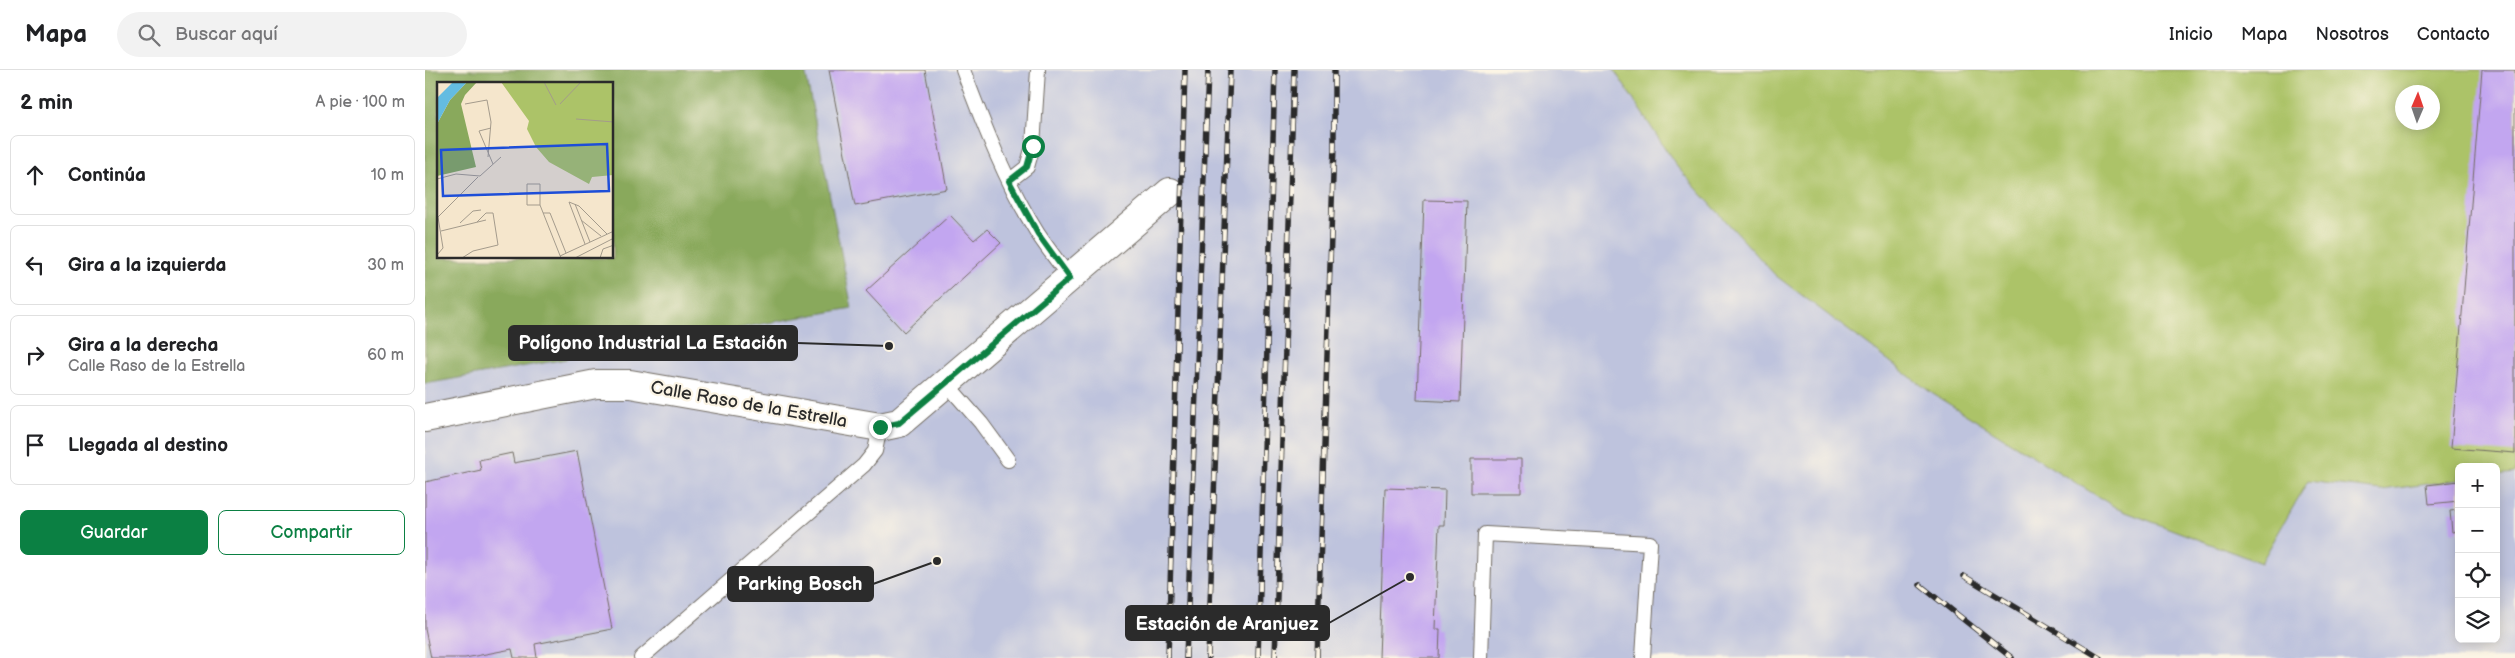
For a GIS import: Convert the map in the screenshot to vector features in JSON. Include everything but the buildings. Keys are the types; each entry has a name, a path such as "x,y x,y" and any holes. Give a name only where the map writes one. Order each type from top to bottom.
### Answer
{"street":[{"name":"Calle Raso de la Estrella","path":"425,418 596,384 630,384 880,427 899,423 1170,192"}],"lane":[{"path":"963,70 980,117 1009,181 1038,234 1070,278"},
{"path":"1009,181 1027,167 1033,146 1038,70"},
{"path":"946,383 1008,460"},
{"path":"641,658 864,465 875,451 880,427"},
{"path":"1481,658 1485,534 1649,543 1643,658"}],"shaded area":[{"path":"805,70 1614,70 1678,168 1775,275 1933,394 2118,509 2307,481 2381,490 2455,481 2455,643 2500,643 2500,475 2515,473 2515,658 425,658 425,384 852,308"}],"green space":[{"path":"425,70 805,70 852,308 425,384"},
{"path":"1614,70 2515,70 2515,473 2500,475 2500,463 2455,463 2455,481 2381,490 2308,481 2261,563 2118,509 1933,394 1775,275 1678,168"}],"railway":[{"path":"1168,658 1185,70"},
{"path":"1186,658 1208,70"},
{"path":"1208,658 1230,70"},
{"path":"1258,658 1275,70"},
{"path":"1275,658 1294,70"},
{"path":"1317,658 1334,145 1334,70"},
{"path":"1964,576 2100,658"},
{"path":"1920,585 2012,658"}],"place":[{"name":"Polígono Industrial La Estación","path":"889,346"},
{"name":"Parking Bosch","path":"937,561"},
{"name":"Estación de Aranjuez","path":"1410,577"}],"route":[{"path":"880,427 899,423 1070,278 1038,234 1009,181 1027,167 1033,146"}]}
